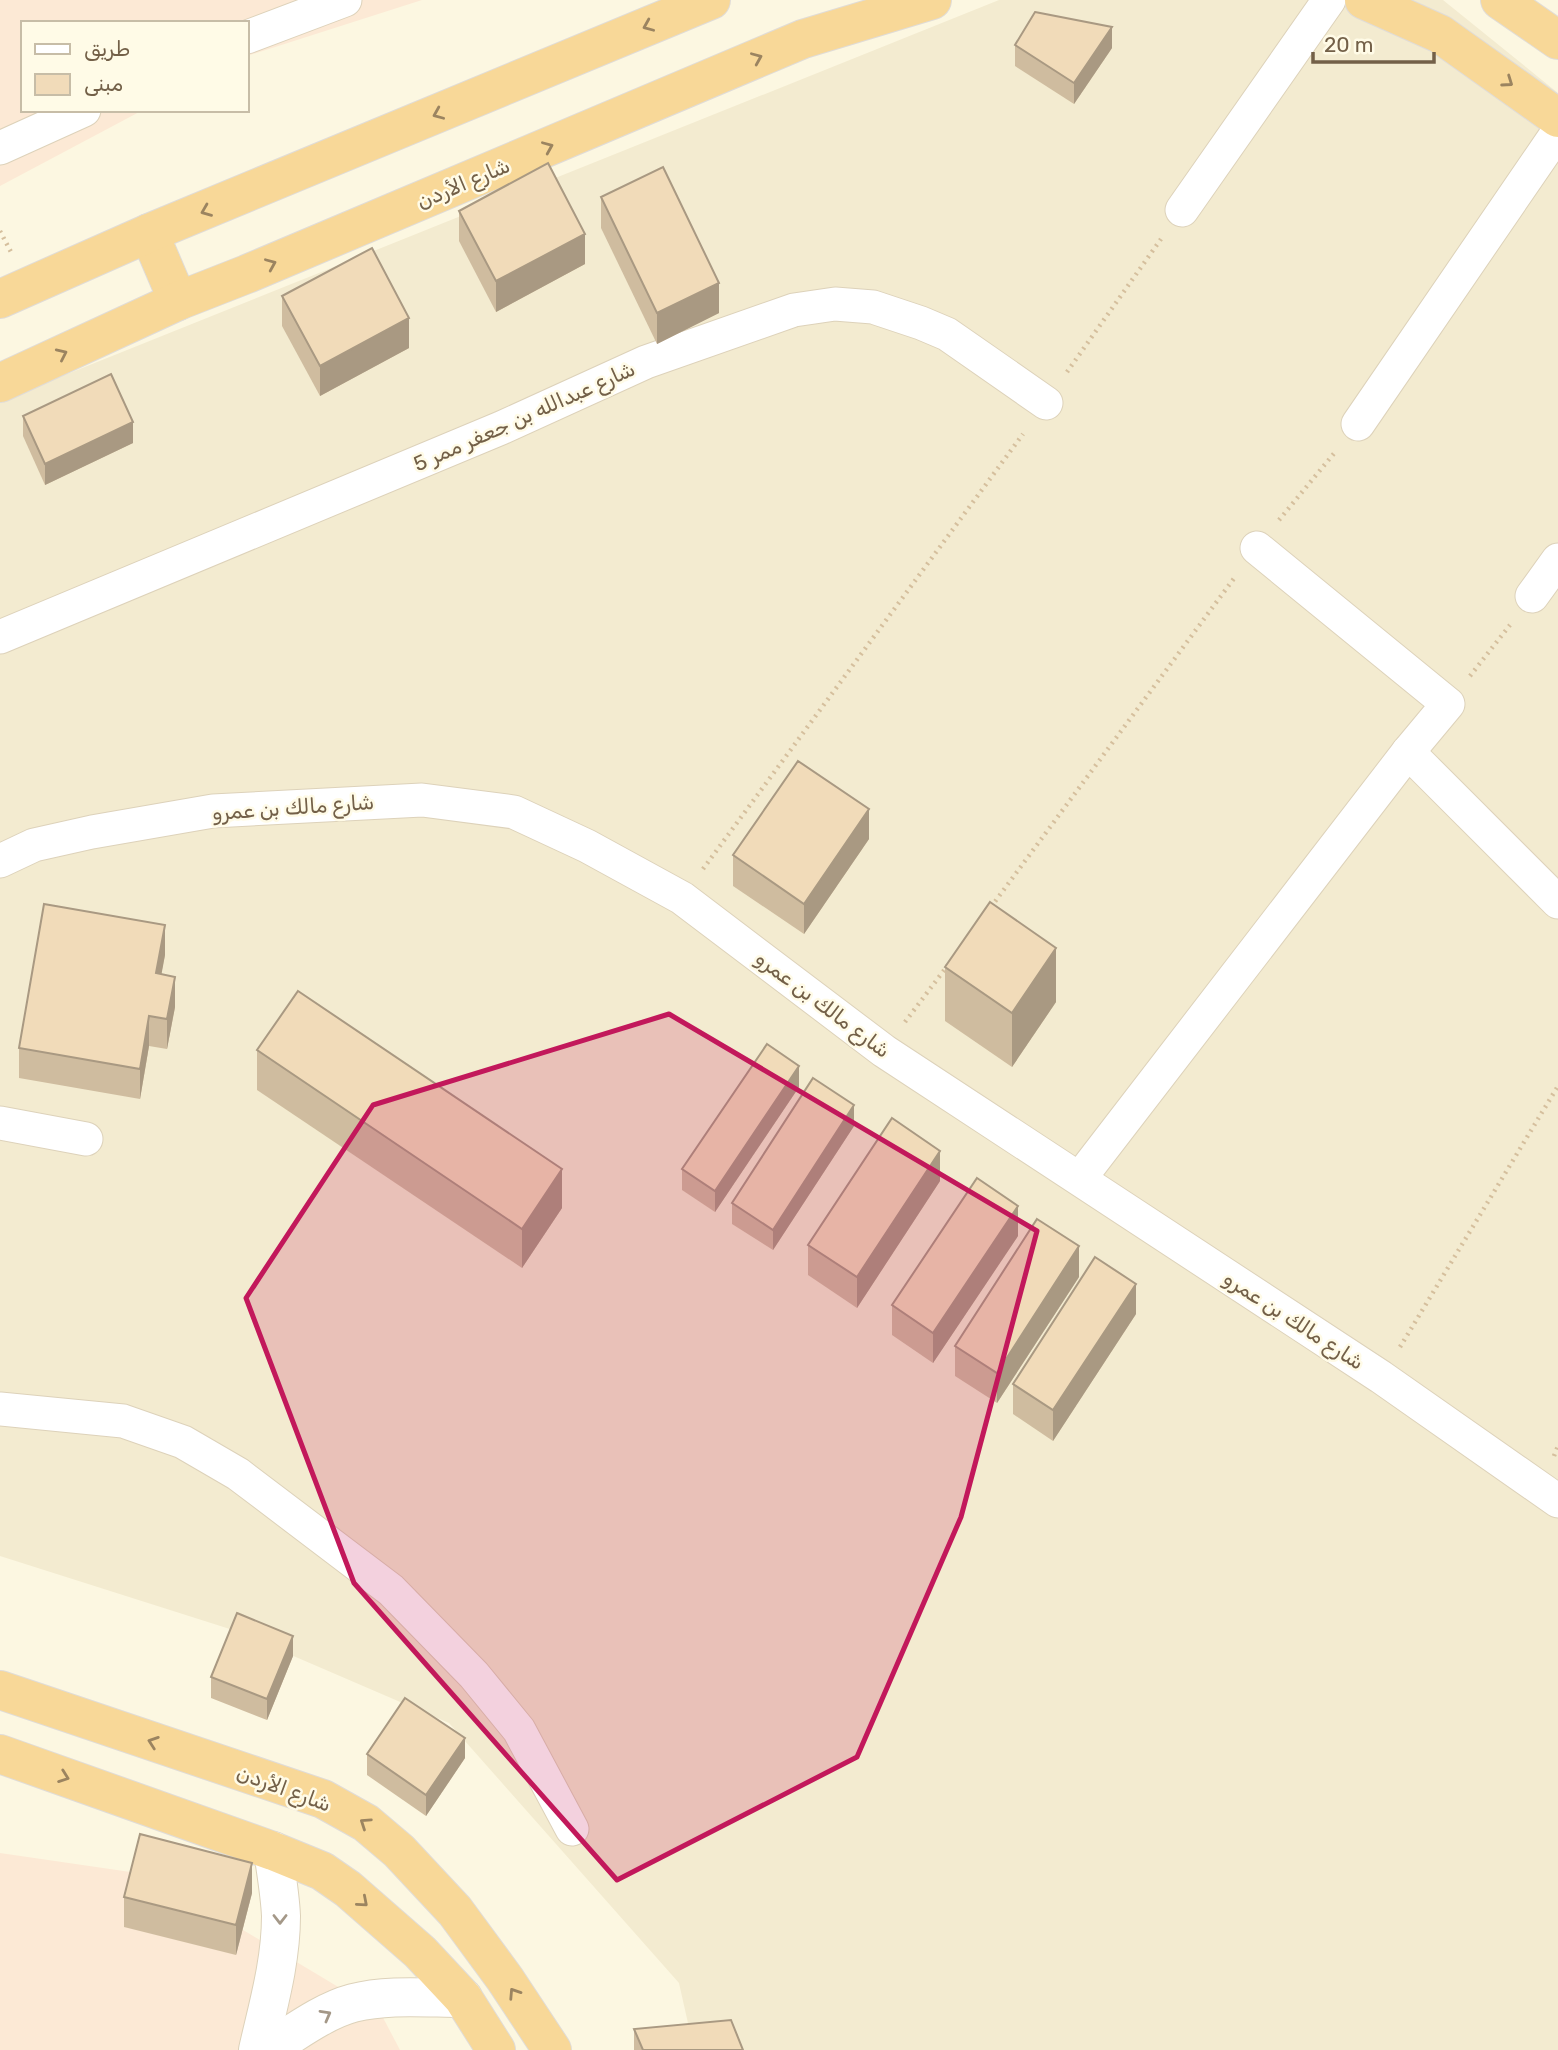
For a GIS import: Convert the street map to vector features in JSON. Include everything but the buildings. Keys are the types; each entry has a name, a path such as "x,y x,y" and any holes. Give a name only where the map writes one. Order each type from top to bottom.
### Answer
{"highway":[{"path":"0,299 149,233 711,0"},
{"name":"شارع الأردن","path":"0,383 178,301 260,269 803,39 932,0"},
{"path":"1364,0 1440,34 1558,118"},
{"path":"1500,0 1558,40"},
{"path":"149,233 178,301"},
{"name":"شارع الأردن","path":"0,1690 323,1799 366,1823 399,1851 455,1910 552,2050"},
{"path":"0,1754 322,1871 348,1889 420,1952 463,1998 496,2050"}],"street":[{"path":"248,37 345,0"},
{"path":"1182,210 1329,0"},
{"path":"0,148 80,112"},
{"path":"1358,424 1558,132"},
{"name":"شارع عبدالله بن جعفر ممر 5","path":"0,637 501,428 646,362 794,310 835,304 873,307 921,323 947,334 1046,402"},
{"path":"1080,1178 1408,752 1448,704 1257,548"},
{"path":"1532,596 1558,560"},
{"path":"1408,752 1558,902"},
{"name":"شارع مالك بن عمرو","path":"0,861 34,845 213,811 422,800 514,812 587,846 682,898 884,1051 1381,1377 1558,1501"},
{"path":"0,1123 86,1139"},
{"path":"0,1409 123,1421 183,1442 239,1475 391,1590 474,1675 519,1730 572,1829"},
{"path":"258,2050 279,1949 281,1916 273,1851"},
{"path":"267,2050 351,2003 382,1998 463,1998"}],"path":[{"path":"682,898 1046,402 1182,210"},
{"path":"983,917 1257,548 1358,424"},
{"path":"1448,704 1532,596"},
{"path":"884,1051 950,962"},
{"path":"1381,1377 1558,1086"}],"highlighted area":[{"path":"669,1014 1037,1231 961,1517 857,1757 617,1880 354,1583 246,1298 373,1105"}],"shaded area":[{"path":"0,0 422,0 248,56 248,21 21,21 21,112 139,112 0,186"},
{"path":"999,0 1443,0 1558,93 1558,2050 694,2050 679,1983 449,1723 233,1630 0,1556 0,401"},
{"path":"0,1853 151,1875 380,2012 400,2050 0,2050"}]}
